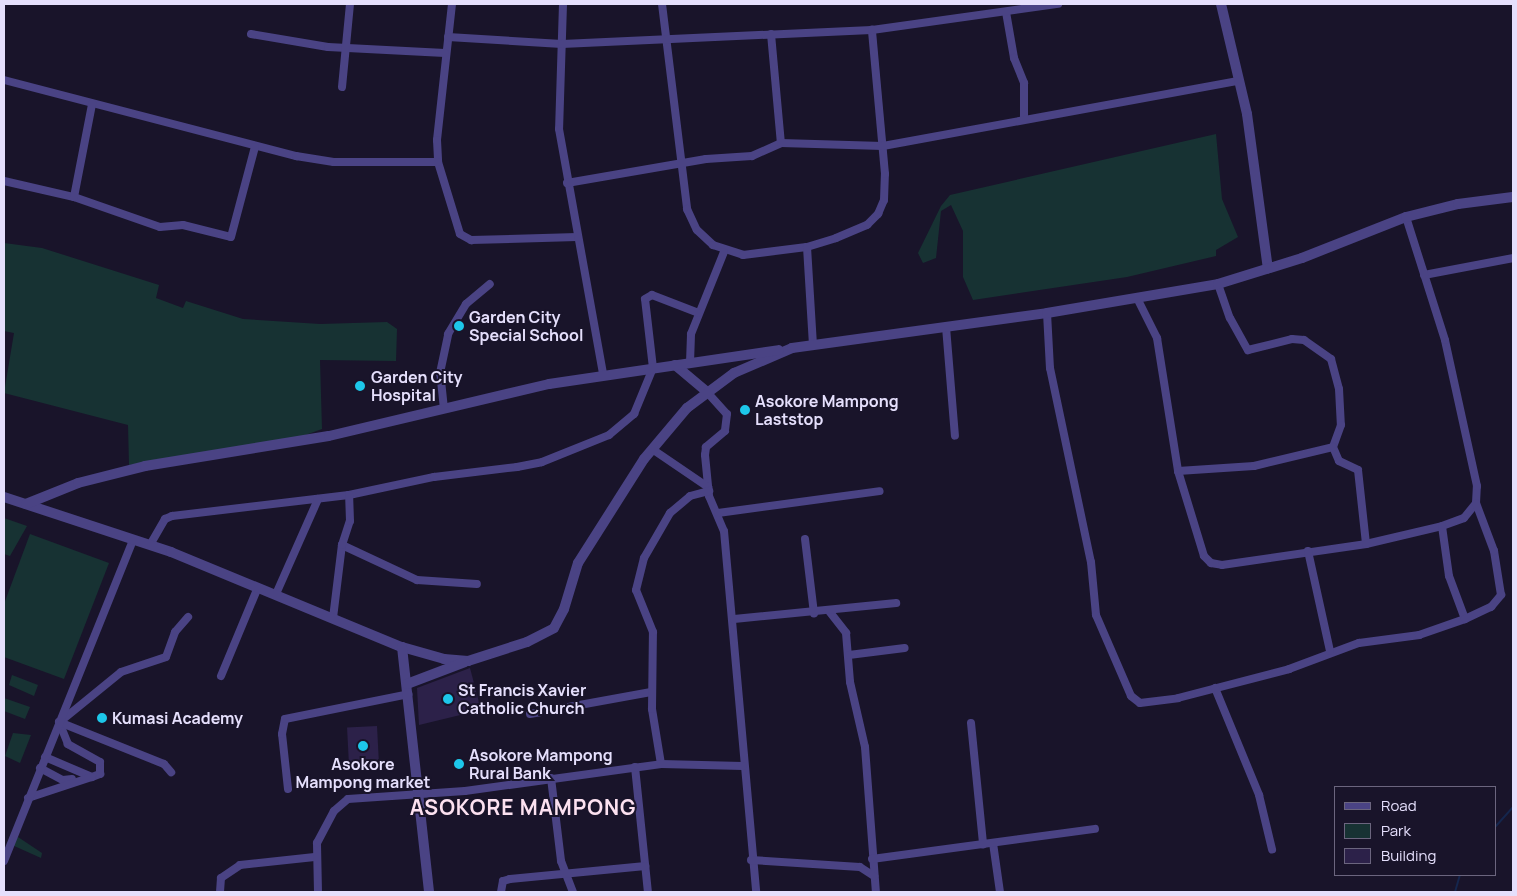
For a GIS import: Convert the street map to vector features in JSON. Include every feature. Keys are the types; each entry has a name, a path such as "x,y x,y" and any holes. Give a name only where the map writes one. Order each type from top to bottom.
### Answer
{"street":[{"path":"342,87 350,4"},
{"path":"452,4 438,116 438,162 464,238 576,237"},
{"path":"563,4 558,129 576,237 603,374"},
{"path":"662,4 687,209 697,230 724,252 766,254 807,247 867,225 878,214 884,200 883,146 872,30"},
{"path":"448,37 562,44 872,30 1058,4"},
{"path":"1221,4 1254,158 1268,269"},
{"path":"1006,12 1014,58 1024,83 1024,119"},
{"path":"251,34 347,48 446,53"},
{"path":"771,34 781,143"},
{"path":"4,80 255,148 334,162 438,162"},
{"path":"567,183 680,163 752,156 781,143 883,146 1238,80"},
{"path":"74,197 92,104"},
{"path":"4,181 74,197 160,227 183,225 231,237 255,148"},
{"path":"26,504 78,483 145,466 329,436 603,374 1047,313 1218,284 1268,269 1406,217 1458,204 1513,197"},
{"path":"1047,313 1053,385 1103,633 1131,696 1140,703 1215,688 1288,669 1330,652 1419,635 1465,619 1491,607 1501,595 1494,551 1476,503 1477,486 1445,340 1406,217"},
{"path":"807,247 813,345"},
{"path":"690,363 691,334 724,252"},
{"path":"1424,275 1513,258"},
{"path":"444,409 440,373 448,334 466,304 490,284"},
{"path":"1218,284 1230,318 1248,350 1304,340 1331,359 1339,388 1341,426 1333,447 1339,461 1358,470 1366,544"},
{"path":"150,545 165,519 172,516 350,495 434,477 542,462 609,435 634,414 653,368 644,298 652,295 699,312"},
{"path":"1137,298 1157,338 1178,471 1204,556 1211,563 1222,565 1366,544 1442,526 1464,518 1476,503"},
{"path":"946,327 955,436"},
{"path":"288,790 282,734 285,719 408,689 468,661 527,642 554,628 564,609 578,563 652,450 706,391 734,373 792,348"},
{"path":"675,365 721,405 727,423 719,438 704,450 708,489 724,531 734,619 743,766 756,892"},
{"path":"1178,471 1254,466 1333,447"},
{"path":"652,450 708,489"},
{"path":"661,764 651,692 653,632 636,590 644,558 653,538 680,502 708,489"},
{"path":"718,513 880,491"},
{"path":"333,618 342,545 350,521 350,495"},
{"path":"4,496 150,545 276,594 402,647 444,659 468,661"},
{"path":"276,594 318,499"},
{"path":"1442,526 1449,576 1465,619"},
{"path":"805,539 814,613"},
{"path":"4,861 133,540"},
{"path":"342,545 417,580 477,584"},
{"path":"1308,551 1330,652"},
{"path":"221,676 258,587"},
{"path":"734,619 814,613 896,603"},
{"path":"829,611 846,633 850,682 865,747 876,892"},
{"path":"59,722 121,672 166,657 175,632 188,617"},
{"path":"402,647 420,793 429,892"},
{"path":"849,655 905,648"},
{"path":"1215,688 1259,795 1272,849"},
{"path":"530,714 651,692"},
{"path":"59,722 68,744"},
{"path":"59,722 164,764 172,772"},
{"path":"971,723 983,844"},
{"path":"28,798 100,774 100,762 68,744 52,739"},
{"path":"45,757 92,777"},
{"path":"318,892 315,857 320,832 341,803 357,798 465,791 661,764 743,766"},
{"path":"635,767 648,892"},
{"path":"40,768 63,780 92,777"},
{"path":"551,778 564,873 573,892"},
{"path":"872,859 1095,829"},
{"path":"993,843 1000,892"},
{"path":"220,892 221,878 228,870 240,865 315,857"},
{"path":"752,860 860,867 874,876"},
{"path":"501,892 503,882 510,879 645,866"}],"green space":[{"path":"1216,134 1222,199 1238,237 1216,250 1216,256 1127,277 973,300 963,277 963,231 951,205 941,211 936,258 923,263 918,253 941,206 950,195"},
{"path":"4,243 42,248 159,285 156,298 183,308 186,301 243,319 320,324 387,322 397,329 396,361 320,360 322,429 300,437 129,465 128,425 4,393 14,333 4,331"},
{"path":"4,518 27,526 10,556 4,554"},
{"path":"30,534 109,563 64,679 4,657 4,604"},
{"path":"12,675 38,685 34,696 9,685"},
{"path":"4,698 30,707 25,719 4,711"},
{"path":"13,733 31,735 20,763 5,756"},
{"path":"18,837 42,853 41,858 12,845"}],"building":[{"name":"St Francis Xavier Catholic Church","path":"470,668 481,710 419,725 417,688"},
{"name":"Asokore Mampong market","path":"377,726 379,764 349,766 347,728"}],"waterway":[{"path":"1497,825 1513,807"},
{"path":"1455,892 1460,876"}],"place":[{"name":"Garden City Special School","path":"459,326"},
{"name":"Garden City Hospital","path":"360,386"},
{"name":"Asokore Mampong Laststop","path":"745,410"},
{"name":"St Francis Xavier Catholic Church","path":"448,699"},
{"name":"Kumasi Academy","path":"102,718"},
{"name":"Asokore Mampong market","path":"363,746"},
{"name":"Asokore Mampong Rural Bank","path":"459,764"}],"district":[{"name":"ASOKORE MAMPONG","path":"523,807"}]}
